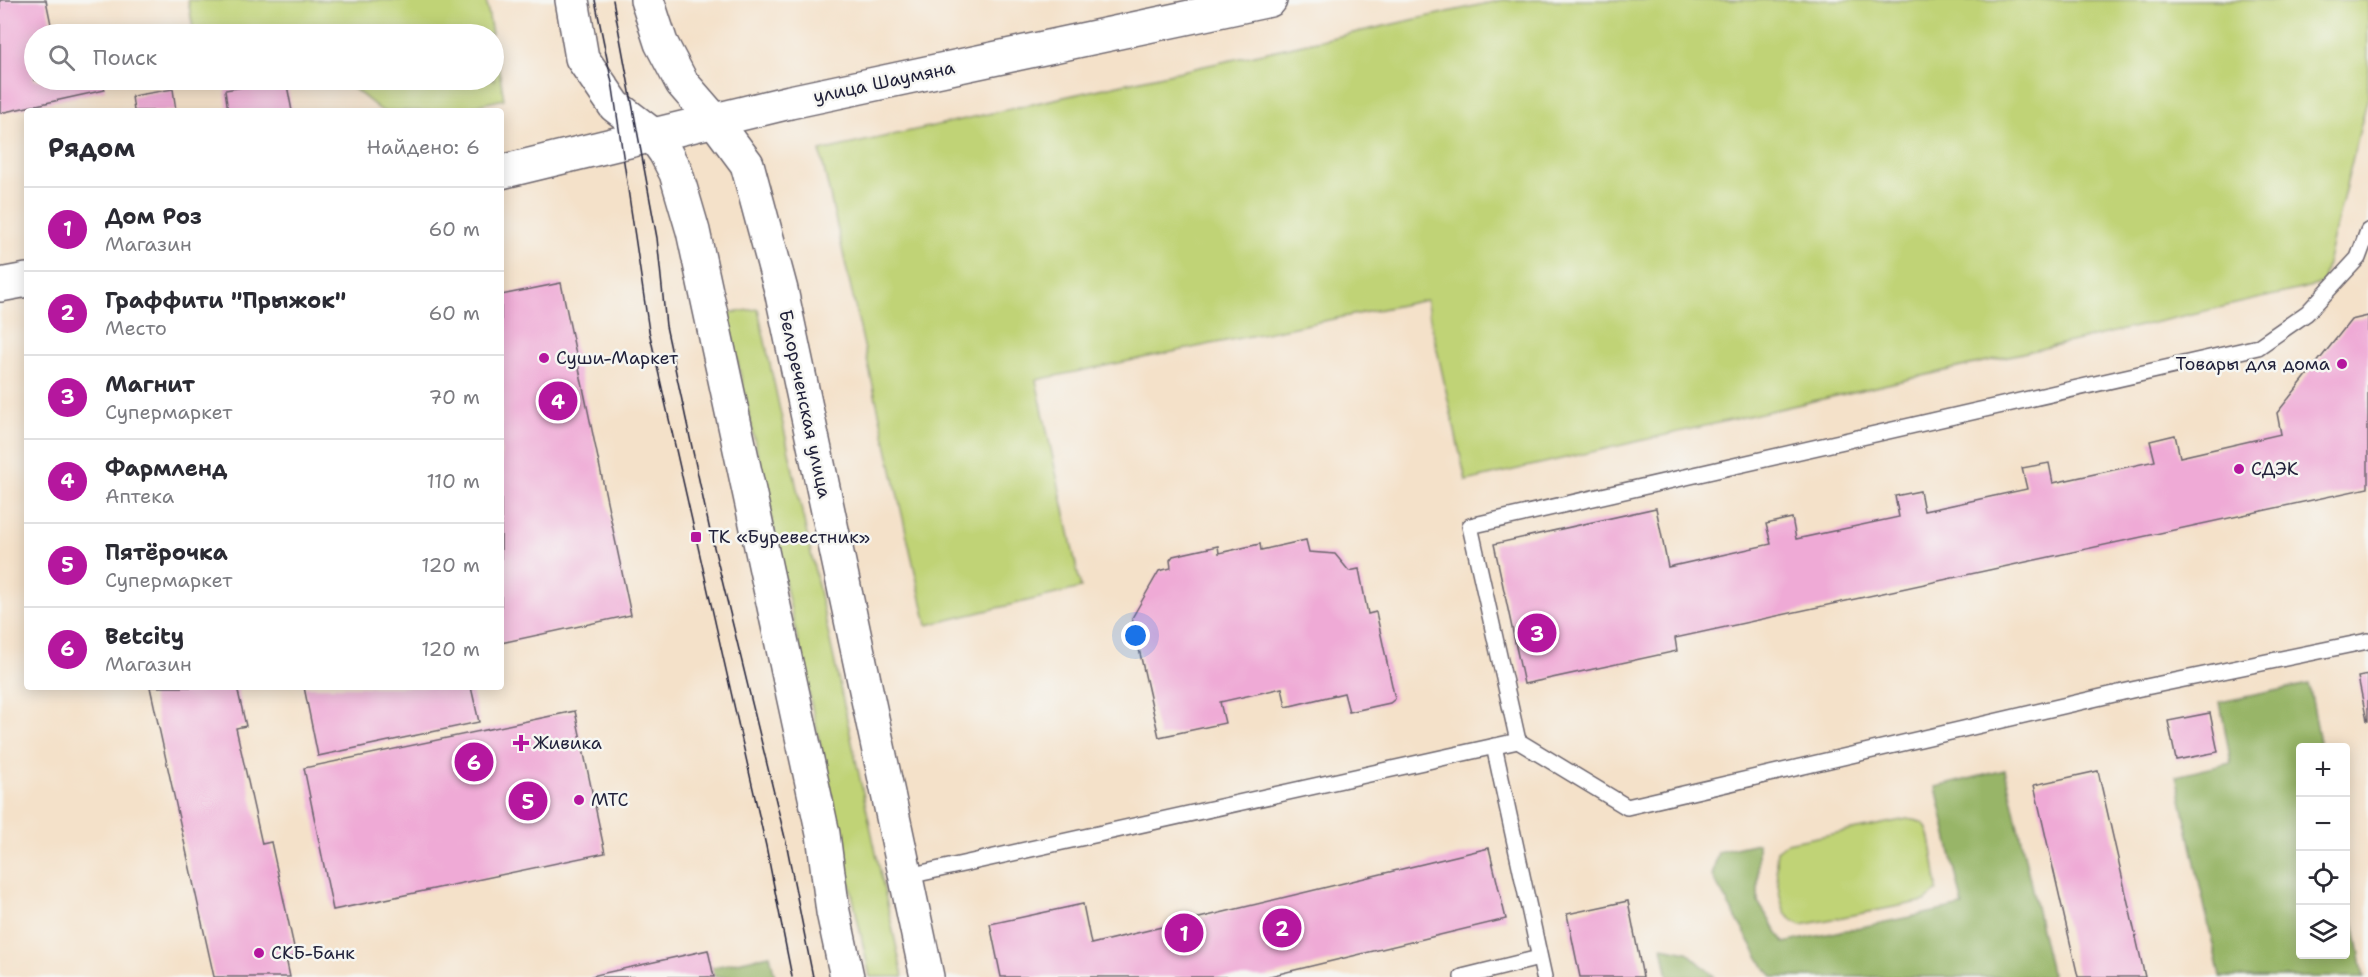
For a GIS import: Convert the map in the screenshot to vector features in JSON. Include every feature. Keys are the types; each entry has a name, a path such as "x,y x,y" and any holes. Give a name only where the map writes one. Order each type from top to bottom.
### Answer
{"street":[{"path":"572,0 582,58 615,106 653,135 676,173 693,231 823,834 833,912 847,977"},
{"name":"Белореченская улица","path":"646,0 661,43 682,83 715,121 747,164 781,290 894,818 904,878 927,977"},
{"name":"улица Шаумяна","path":"504,171 790,102 1270,0"},
{"path":"0,285 24,281"}],"lane":[{"path":"1518,741 1470,526 2258,347 2307,313 2358,258 2368,231"},
{"path":"904,878 1518,741 1627,807 2136,689 2368,641"},
{"path":"1494,746 1544,977"},
{"path":"1462,977 1539,958"}],"green space":[{"path":"188,0 486,0 490,24 192,24"},
{"path":"1502,0 2368,0 2368,96 2322,284 1466,481 1426,300 1036,380 1081,588 927,625 820,151"},
{"path":"356,90 502,90 504,99 466,108 378,108"},
{"path":"758,309 903,977 870,977 727,313"},
{"path":"2309,684 2320,743 2296,743 2296,959 2350,959 2350,901 2364,977 2220,977 2176,776 2231,763 2220,702"},
{"path":"2005,770 2052,977 1774,977 1765,968 1712,876 1718,852 1758,843 1758,902 1784,943 1963,906 1936,787"},
{"path":"1907,819 1923,823 1929,837 1937,891 1925,901 1802,925 1788,916 1781,901 1776,865 1777,851 1787,843"},
{"path":"1662,947 1687,952 1715,977 1668,977"},
{"path":"770,955 775,977 705,977 704,969"}],"building":[{"path":"0,0 46,0 51,24 24,24 24,90 105,90 0,113"},
{"path":"173,90 176,108 134,108 132,96"},
{"path":"225,90 288,90 291,108 228,108"},
{"path":"561,283 631,615 504,642 504,294"},
{"path":"2368,316 2368,488 1675,638 1677,651 1524,684 1494,544 1656,508 1668,567 1771,544 1766,524 1792,518 1796,539 1899,517 1895,496 1920,491 1924,511 2027,489 2022,468 2049,463 2053,483 2155,461 2150,441 2175,435 2180,457 2281,434 2277,413 2351,320"},
{"path":"1306,540 1309,552 1335,554 1349,571 1359,569 1368,614 1376,612 1395,699 1390,703 1349,712 1344,693 1286,707 1282,688 1220,702 1225,723 1159,737 1132,618 1159,571 1171,568 1170,560 1173,556 1218,546 1219,553 1260,544 1261,550"},
{"path":"2368,675 2368,721 2367,721 2358,677"},
{"path":"151,690 238,690 246,726 236,728 262,844 271,842 296,956 286,958 290,977 214,977"},
{"path":"305,690 472,690 479,722 318,756"},
{"path":"575,711 605,853 333,910 304,768"},
{"path":"2210,713 2218,752 2176,760 2168,721"},
{"path":"2098,771 2145,977 2078,977 2034,785"},
{"path":"1489,848 1506,919 1266,977 1001,977 990,924 1083,904 1091,944"},
{"path":"1628,901 1643,977 1580,977 1567,914"},
{"path":"708,950 714,977 591,977 591,976"}],"tram line":[{"path":"595,0 613,88 649,331 766,846 792,977"},
{"path":"613,0 657,238 666,326 710,531 786,842 813,977"}],"place":[{"name":"Суши-Маркет","path":"544,358"},
{"name":"Товары для дома","path":"2342,364"},
{"name":"Фармленд","path":"558,401"},
{"name":"СДЭК","path":"2239,469"},
{"name":"ТК «Буревестник»","path":"696,537"},
{"name":"Магнит","path":"1537,633"},
{"name":"Живика","path":"521,743"},
{"name":"Betcity","path":"474,762"},
{"name":"МТС","path":"579,800"},
{"name":"Пятёрочка","path":"528,801"},
{"name":"Граффити \"Прыжок\"","path":"1282,928"},
{"name":"Дом Роз","path":"1184,933"},
{"name":"СКБ-Банк","path":"259,953"}]}
